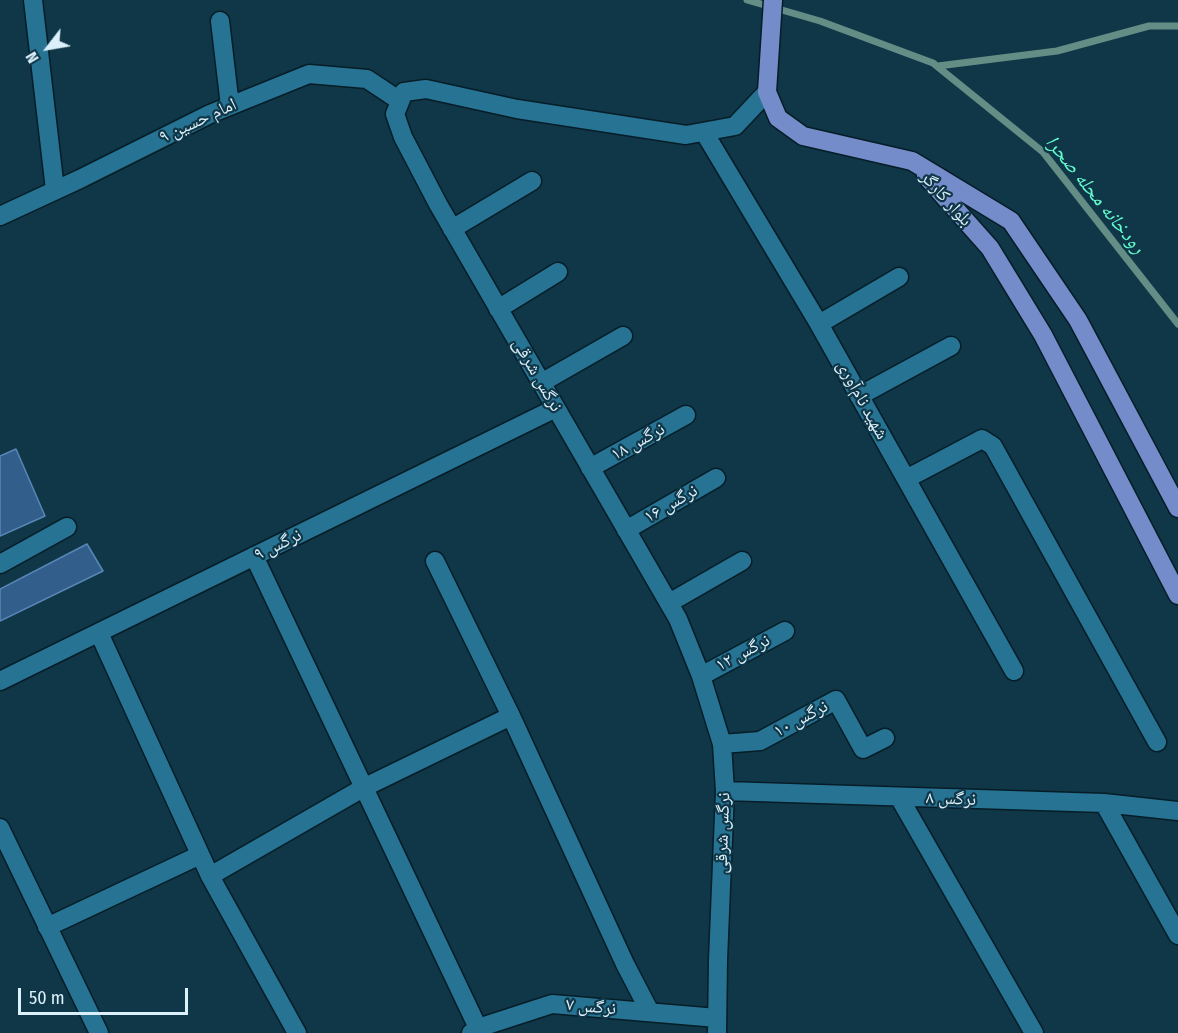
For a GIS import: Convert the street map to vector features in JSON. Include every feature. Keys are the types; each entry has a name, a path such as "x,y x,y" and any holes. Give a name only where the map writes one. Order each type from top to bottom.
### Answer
{"main road":[{"path":"772,0 766,92 778,118 803,136 912,161"},
{"name":"بلوار کارگر","path":"912,161 1011,221 1078,320 1178,508"},
{"name":"بلوار کارگر","path":"912,161 990,248 1042,335 1178,596"}],"street":[{"path":"33,0 56,190"},
{"path":"220,21 230,106"},
{"name":"امام حسین ۹","path":"0,216 210,114 309,74 367,79 400,101"},
{"path":"400,101 405,92 426,89 517,109 686,135 735,126 766,92"},
{"name":"نرگس شرقی","path":"400,101 394,114 403,137 452,229 678,619 701,676 722,744 725,791 717,1025"},
{"name":"شهید نام‌آوری","path":"704,132 819,324 1014,671"},
{"path":"452,229 532,181"},
{"path":"498,309 558,272"},
{"path":"819,324 899,277"},
{"path":"541,383 623,336"},
{"path":"859,396 951,346"},
{"name":"نرگس ۹","path":"0,681 556,408"},
{"name":"نرگس ۱۸","path":"590,468 686,415"},
{"path":"906,479 982,439 993,446 1157,742"},
{"name":"نرگس ۱۶","path":"626,530 716,478"},
{"path":"0,564 67,527"},
{"path":"254,556 474,1031"},
{"path":"435,561 511,716 625,964 650,1012"},
{"path":"669,603 742,561"},
{"name":"نرگس ۱۲","path":"701,676 784,631"},
{"path":"99,633 210,876 297,1033"},
{"name":"نرگس ۱۰","path":"722,744 760,741 836,700 862,749 885,738"},
{"path":"210,876 363,788 511,716"},
{"name":"نرگس ۸","path":"725,791 1104,803 1178,811"},
{"path":"899,797 1034,1033"},
{"path":"1104,803 1178,935"},
{"path":"0,828 99,1033"},
{"path":"47,927 200,855"},
{"name":"نرگس ۷","path":"474,1031 552,1004 650,1012 717,1025"}],"building":[{"path":"16,449 45,516 0,536 0,456"},
{"path":"87,544 103,571 0,621 0,589"}],"waterway":[{"name":"رودخانه محله صحرا","path":"747,0 820,21 933,63 1043,152 1178,324"},
{"path":"938,66 1057,51 1149,26 1178,26"}]}
